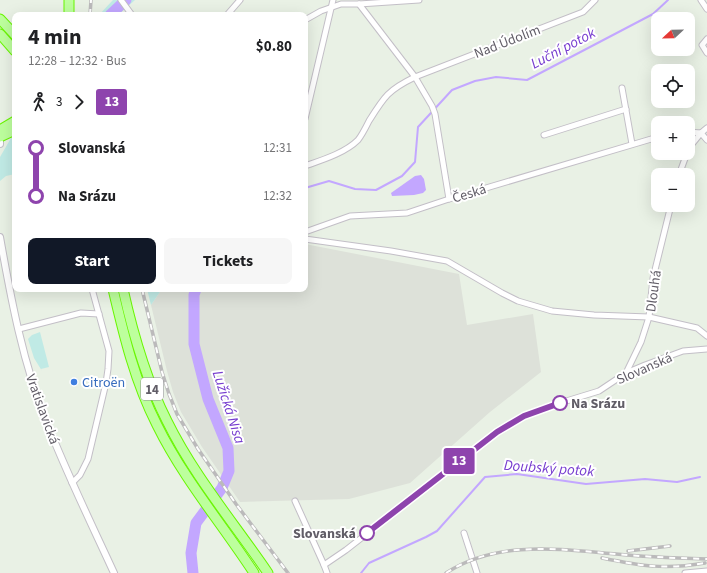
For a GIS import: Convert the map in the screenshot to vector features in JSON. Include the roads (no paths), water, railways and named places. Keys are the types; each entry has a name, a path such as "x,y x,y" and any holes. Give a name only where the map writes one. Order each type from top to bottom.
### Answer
{"highway":[{"path":"64,12 69,1"},
{"path":"68,12 69,1"},
{"path":"0,15 12,29"},
{"path":"0,19 12,29"},
{"path":"0,34 12,48"},
{"path":"8,43 12,51"},
{"path":"0,130 12,123"},
{"path":"0,138 12,132"},
{"name":"14","path":"113,292 126,345 145,400 157,426 189,479 254,573"},
{"name":"14","path":"124,292 139,350 155,396 174,434 202,480 268,573"}],"street":[{"path":"121,0 130,12"},
{"path":"230,12 240,0"},
{"path":"308,97 333,0"},
{"path":"308,18 321,11 340,4 419,0"},
{"name":"Nad Údolím","path":"308,165 335,155 358,140 387,93 400,84 583,12 595,0"},
{"path":"701,0 707,9"},
{"path":"359,4 415,77 432,106 435,114 449,199"},
{"path":"707,39 702,45 707,53"},
{"path":"622,88 632,144"},
{"path":"544,135 626,109"},
{"path":"695,140 707,128"},
{"path":"695,133 701,133 707,140"},
{"name":"Česká","path":"308,231 350,216 407,213 651,139"},
{"name":"Dlouhá","path":"626,373 641,342 649,317 653,278 669,212"},
{"name":"Vratislavická","path":"0,237 9,288 30,375 46,422 72,483 114,573"},
{"path":"308,239 391,251 447,261 475,278 518,300 552,311 594,315 649,317 698,328 707,336"},
{"path":"72,483 80,475 88,459 106,383 109,351 93,292"},
{"path":"19,329 81,312 100,314"},
{"name":"Slovanská","path":"324,564 346,550 497,432 524,416 550,406 599,391 626,373 683,351 707,349"},
{"path":"295,501 324,564 326,573"},
{"path":"464,533 477,573"},
{"path":"685,573 707,571"}],"waterway":[{"name":"Lužická Nisa","path":"113,12 126,0"},
{"name":"Luční potok","path":"308,187 329,181 355,189 376,190 402,176 415,162 418,127 452,90 475,81 496,77 527,80 653,14 668,0"},
{"name":"Lužická Nisa","path":"193,573 191,553 196,523 222,488 229,471 228,448 208,399 194,344 195,292"},
{"name":"Doubský potok","path":"361,573 369,563 437,531 485,477 517,474 586,484 645,479 677,482 700,477"}],"railway":[{"path":"90,12 91,0"},
{"path":"143,292 162,372 177,414 198,449 236,504 288,573"},
{"path":"628,551 670,546"},
{"path":"446,573 486,555 528,549 572,550 639,556 707,559"},
{"path":"602,558 665,567 705,563"}],"place":[{"name":"Citroën","path":"74,382"},
{"name":"Na Srázu","path":"560,403"},
{"name":"Slovanská","path":"367,533"}]}
